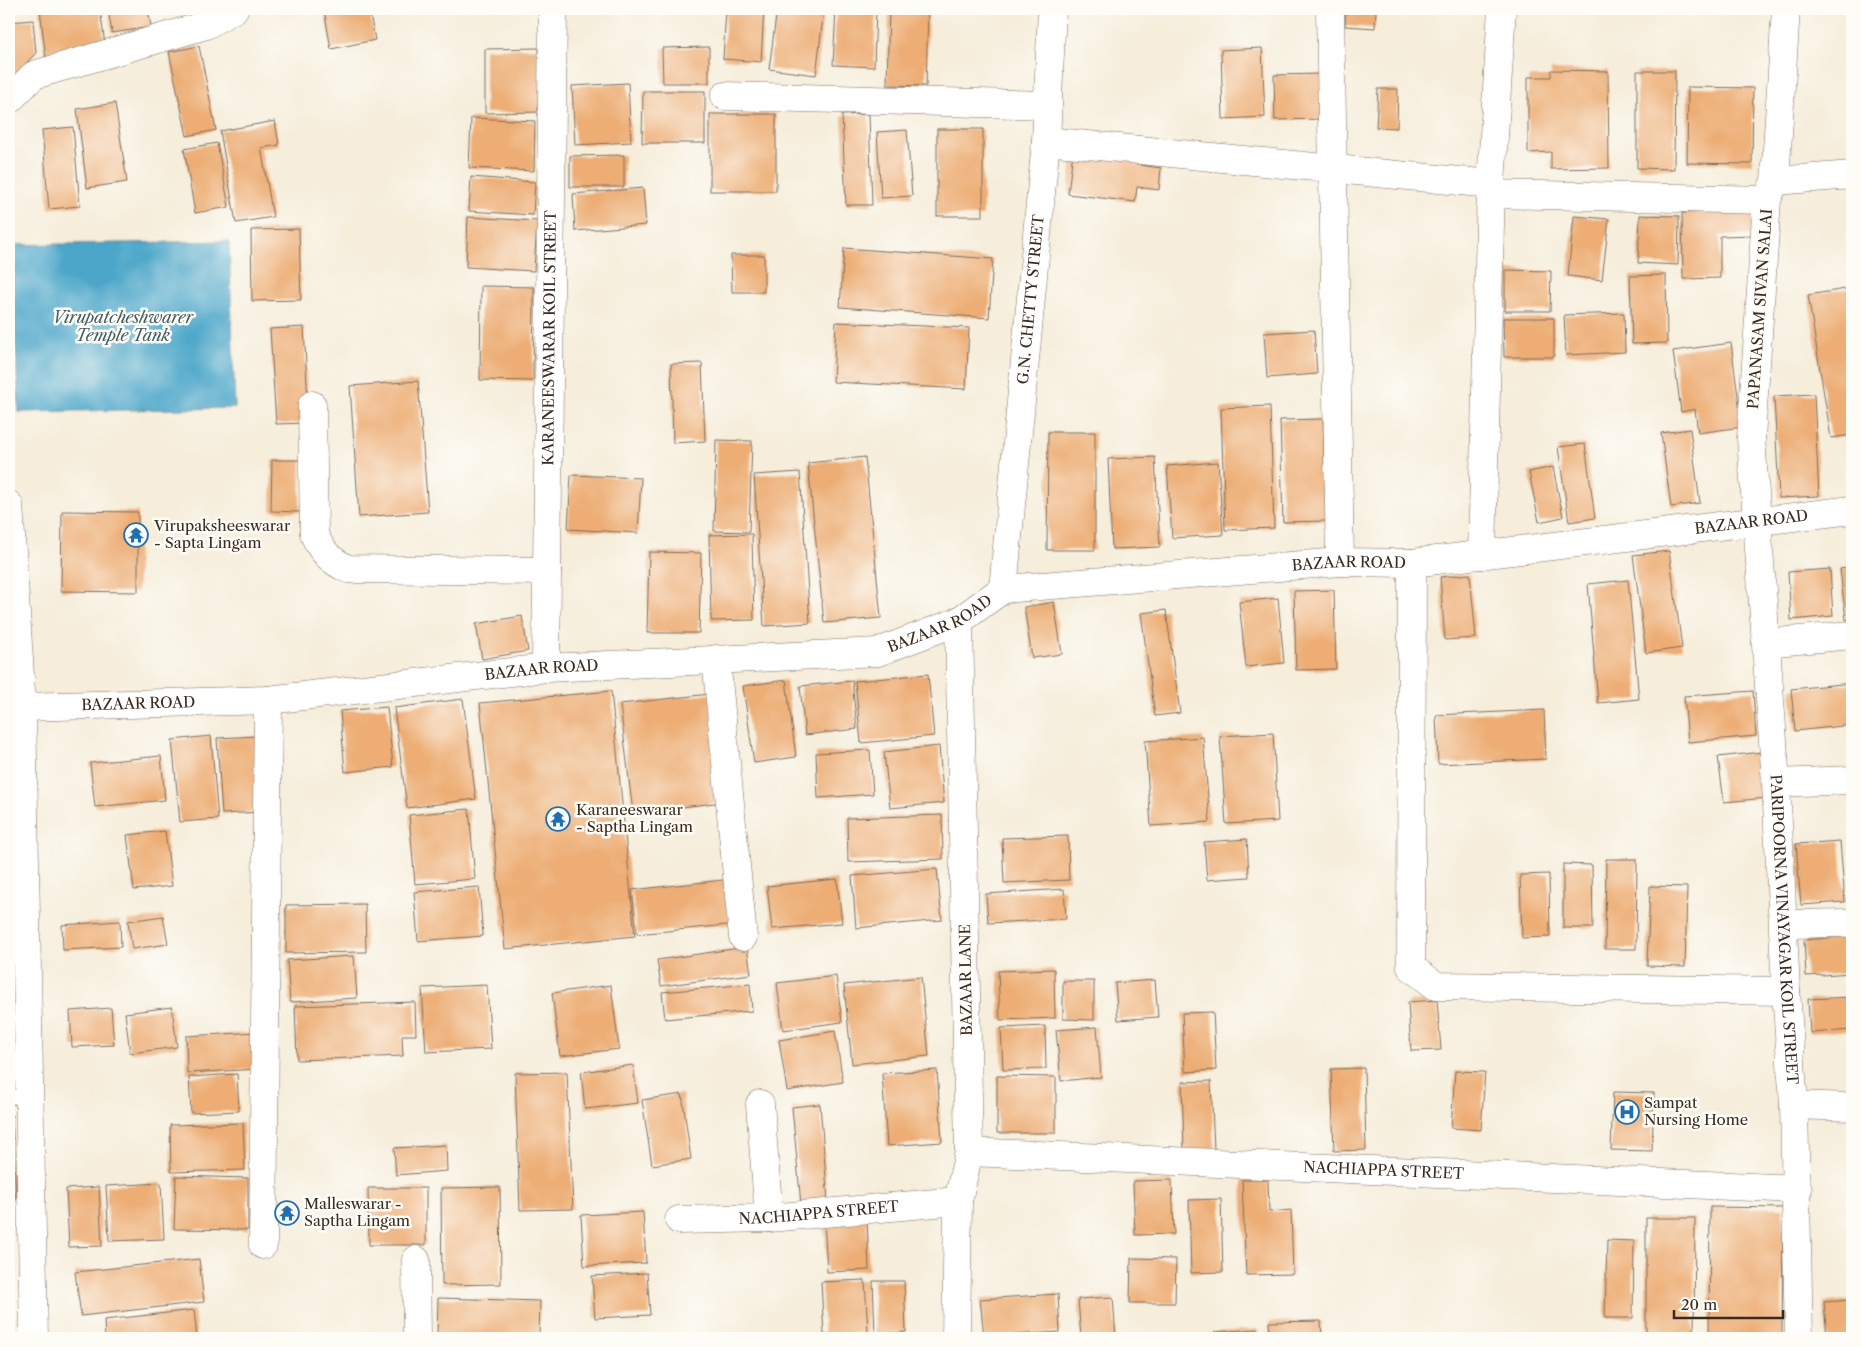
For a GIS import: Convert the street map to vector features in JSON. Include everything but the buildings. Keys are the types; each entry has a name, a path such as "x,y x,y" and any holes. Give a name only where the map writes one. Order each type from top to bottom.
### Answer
{"street":[{"path":"9,100 34,75 206,25 234,9"},
{"name":"KARANEESWARAR KOIL STREET","path":"546,668 553,9"},
{"name":"G.N. CHETTY STREET","path":"1002,590 1046,141 1052,9"},
{"path":"1330,9 1340,562"},
{"path":"1482,555 1491,189 1502,9"},
{"name":"PAPANASAM SIVAN SALAI","path":"1756,521 1751,438 1786,9"},
{"path":"726,96 1048,104"},
{"path":"1046,141 1332,168 1491,189 1771,191 1852,175"},
{"path":"312,405 314,534 321,551 333,562 348,569 547,571"},
{"path":"9,504 16,705 19,1097 34,1338"},
{"name":"BAZAAR ROAD","path":"16,705 268,700 546,668 878,652 959,621 1002,590 1340,562 1412,563 1852,510"},
{"name":"PARIPOORNA VINAYAGAR KOIL STREET","path":"1756,521 1776,783 1786,991 1794,1105 1798,1189 1799,1338"},
{"path":"1412,563 1411,967 1436,986 1786,991"},
{"name":"BAZAAR LANE","path":"956,1338 958,1201 969,1152 959,621"},
{"path":"1766,643 1852,635"},
{"path":"716,659 743,937"},
{"path":"263,1244 268,700"},
{"path":"1776,783 1852,780"},
{"path":"1784,924 1852,923"},
{"path":"760,1104 769,1218"},
{"path":"1794,1105 1852,1107"},
{"name":"NACHIAPPA STREET","path":"969,1152 1798,1189"},
{"name":"NACHIAPPA STREET","path":"678,1220 769,1218 958,1201"},
{"path":"416,1260 417,1338"}],"water":[{"name":"Virupatcheshwarer Temple Tank","path":"229,241 235,408 19,412 11,245"}],"place":[{"name":"Virupaksheeswarar - Sapta Lingam","path":"136,535"},
{"name":"Karaneeswarar - Saptha Lingam","path":"558,819"},
{"name":"Sampat Nursing Home","path":"1627,1112"},
{"name":"Malleswarar - Saptha Lingam","path":"287,1213"}]}
